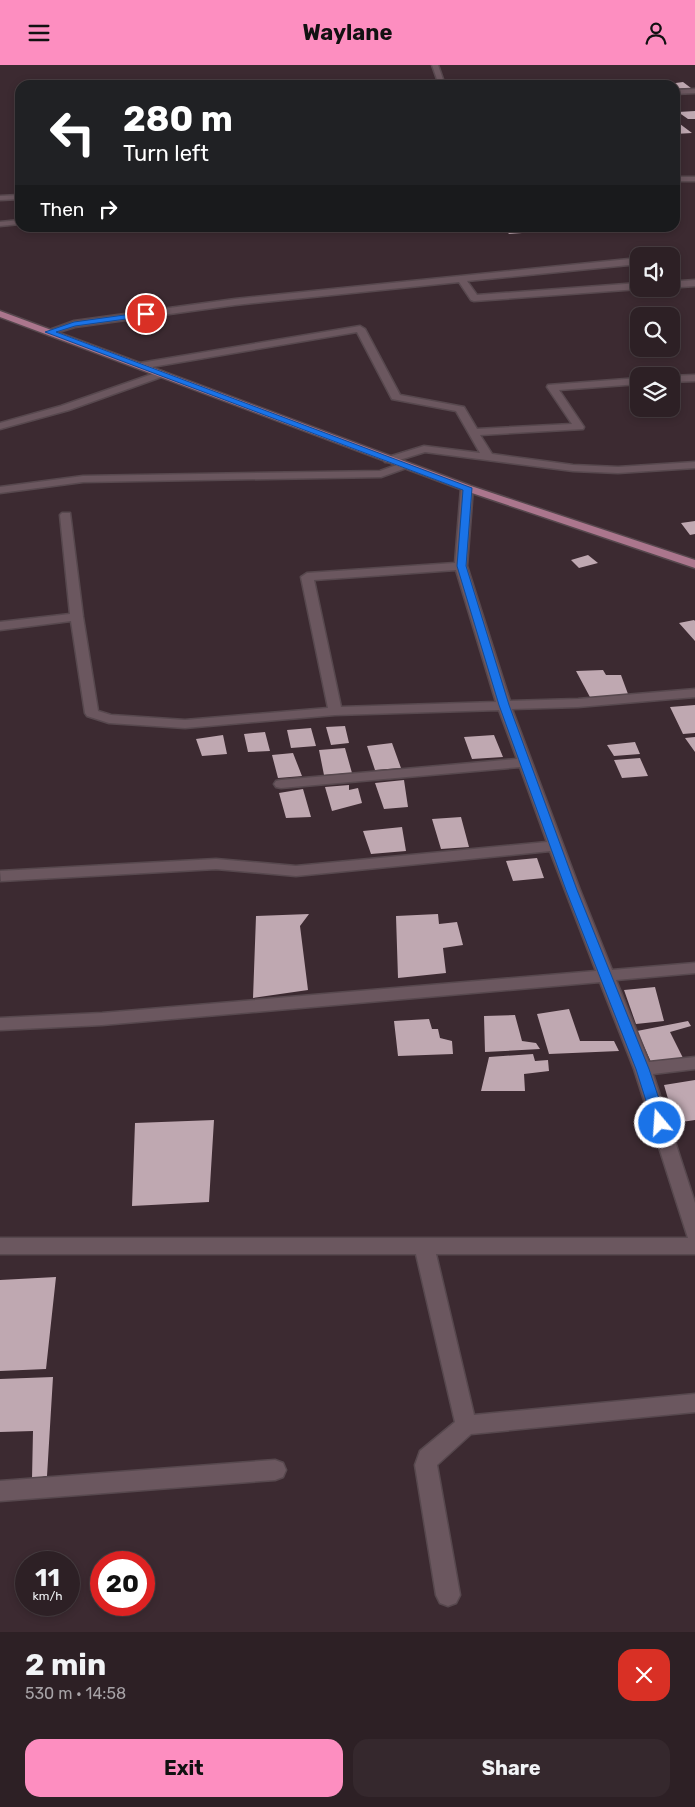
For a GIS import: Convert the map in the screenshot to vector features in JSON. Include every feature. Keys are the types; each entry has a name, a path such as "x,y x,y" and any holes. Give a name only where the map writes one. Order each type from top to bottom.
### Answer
{"main road":[{"path":"0,314 467,488 695,564"}],"street":[{"path":"435,65 440,80"},
{"path":"680,92 695,91"},
{"path":"680,179 695,179"},
{"path":"0,198 15,197"},
{"path":"0,224 15,223"},
{"path":"49,332 74,324 235,302 630,262"},
{"path":"461,279 474,299 630,288"},
{"path":"681,284 695,283"},
{"path":"140,366 360,329 396,397 460,409 488,457"},
{"path":"0,426 65,408 161,374"},
{"path":"680,379 695,378"},
{"path":"473,432 579,427 552,387 630,382"},
{"path":"389,459 424,449 573,468 618,470 695,465"},
{"path":"0,490 83,479 381,474 405,465"},
{"path":"467,488 461,566 504,705 606,977 643,1069 695,1233"},
{"path":"66,515 77,617 92,713 109,719 185,724 335,711 578,703 695,693"},
{"path":"335,711 307,577 461,566"},
{"path":"0,626 77,617"},
{"path":"281,784 525,762"},
{"path":"1,877 216,864 296,871 556,846"},
{"path":"0,1024 102,1019 695,968"},
{"path":"643,1069 695,1063"},
{"path":"424,1246 466,1425"},
{"path":"0,1247 695,1246"},
{"path":"448,1595 426,1465 428,1458 432,1454 466,1425 695,1403"},
{"path":"0,1491 275,1470"}],"building":[{"path":"680,82 683,82 691,88 680,89"},
{"path":"695,111 695,119 688,119 680,112"},
{"path":"680,124 692,133 680,134"},
{"path":"507,232 535,232 509,234"},
{"path":"695,521 695,534 690,535 681,523"},
{"path":"588,555 598,563 579,568 571,560"},
{"path":"695,621 695,641 679,623"},
{"path":"603,670 606,675 621,675 628,694 591,699 576,671"},
{"path":"695,705 695,733 683,734 670,707"},
{"path":"345,726 349,743 331,745 326,727"},
{"path":"311,728 316,746 291,748 287,730"},
{"path":"265,732 270,751 248,752 244,734"},
{"path":"223,735 227,754 202,756 196,739"},
{"path":"494,735 503,757 472,759 464,737"},
{"path":"695,737 695,752 685,738"},
{"path":"635,742 640,754 614,756 607,745"},
{"path":"392,743 401,768 375,770 367,746"},
{"path":"345,748 352,773 324,775 319,750"},
{"path":"293,753 302,776 278,778 272,755"},
{"path":"640,758 648,776 622,778 614,760"},
{"path":"404,780 408,807 384,809 375,783"},
{"path":"349,785 349,790 358,788 362,803 332,811 325,787"},
{"path":"303,789 311,817 286,818 279,793"},
{"path":"461,817 469,847 441,849 432,819"},
{"path":"402,827 406,851 371,854 363,831"},
{"path":"537,858 544,878 513,881 506,861"},
{"path":"309,914 300,926 308,990 253,998 256,916"},
{"path":"438,914 439,924 457,922 463,945 443,948 446,973 398,978 396,916"},
{"path":"655,987 664,1021 636,1024 624,990"},
{"path":"569,1009 580,1041 614,1041 619,1051 549,1054 537,1014"},
{"path":"515,1015 522,1041 536,1043 540,1049 485,1052 484,1016"},
{"path":"429,1019 432,1029 438,1029 440,1038 452,1041 453,1054 398,1056 394,1021"},
{"path":"688,1021 691,1026 670,1032 683,1058 651,1062 637,1031"},
{"path":"533,1054 535,1061 548,1060 549,1071 524,1074 525,1091 481,1091 489,1057"},
{"path":"695,1080 695,1120 675,1123 664,1085"},
{"path":"214,1120 209,1202 132,1206 135,1123"},
{"path":"56,1277 46,1369 0,1371 0,1280"},
{"path":"53,1377 47,1476 32,1479 33,1431 0,1432 0,1379"}],"route":[{"path":"146,314 74,324 49,332 467,488 461,566 504,705 572,890 643,1069 660,1123"}]}
